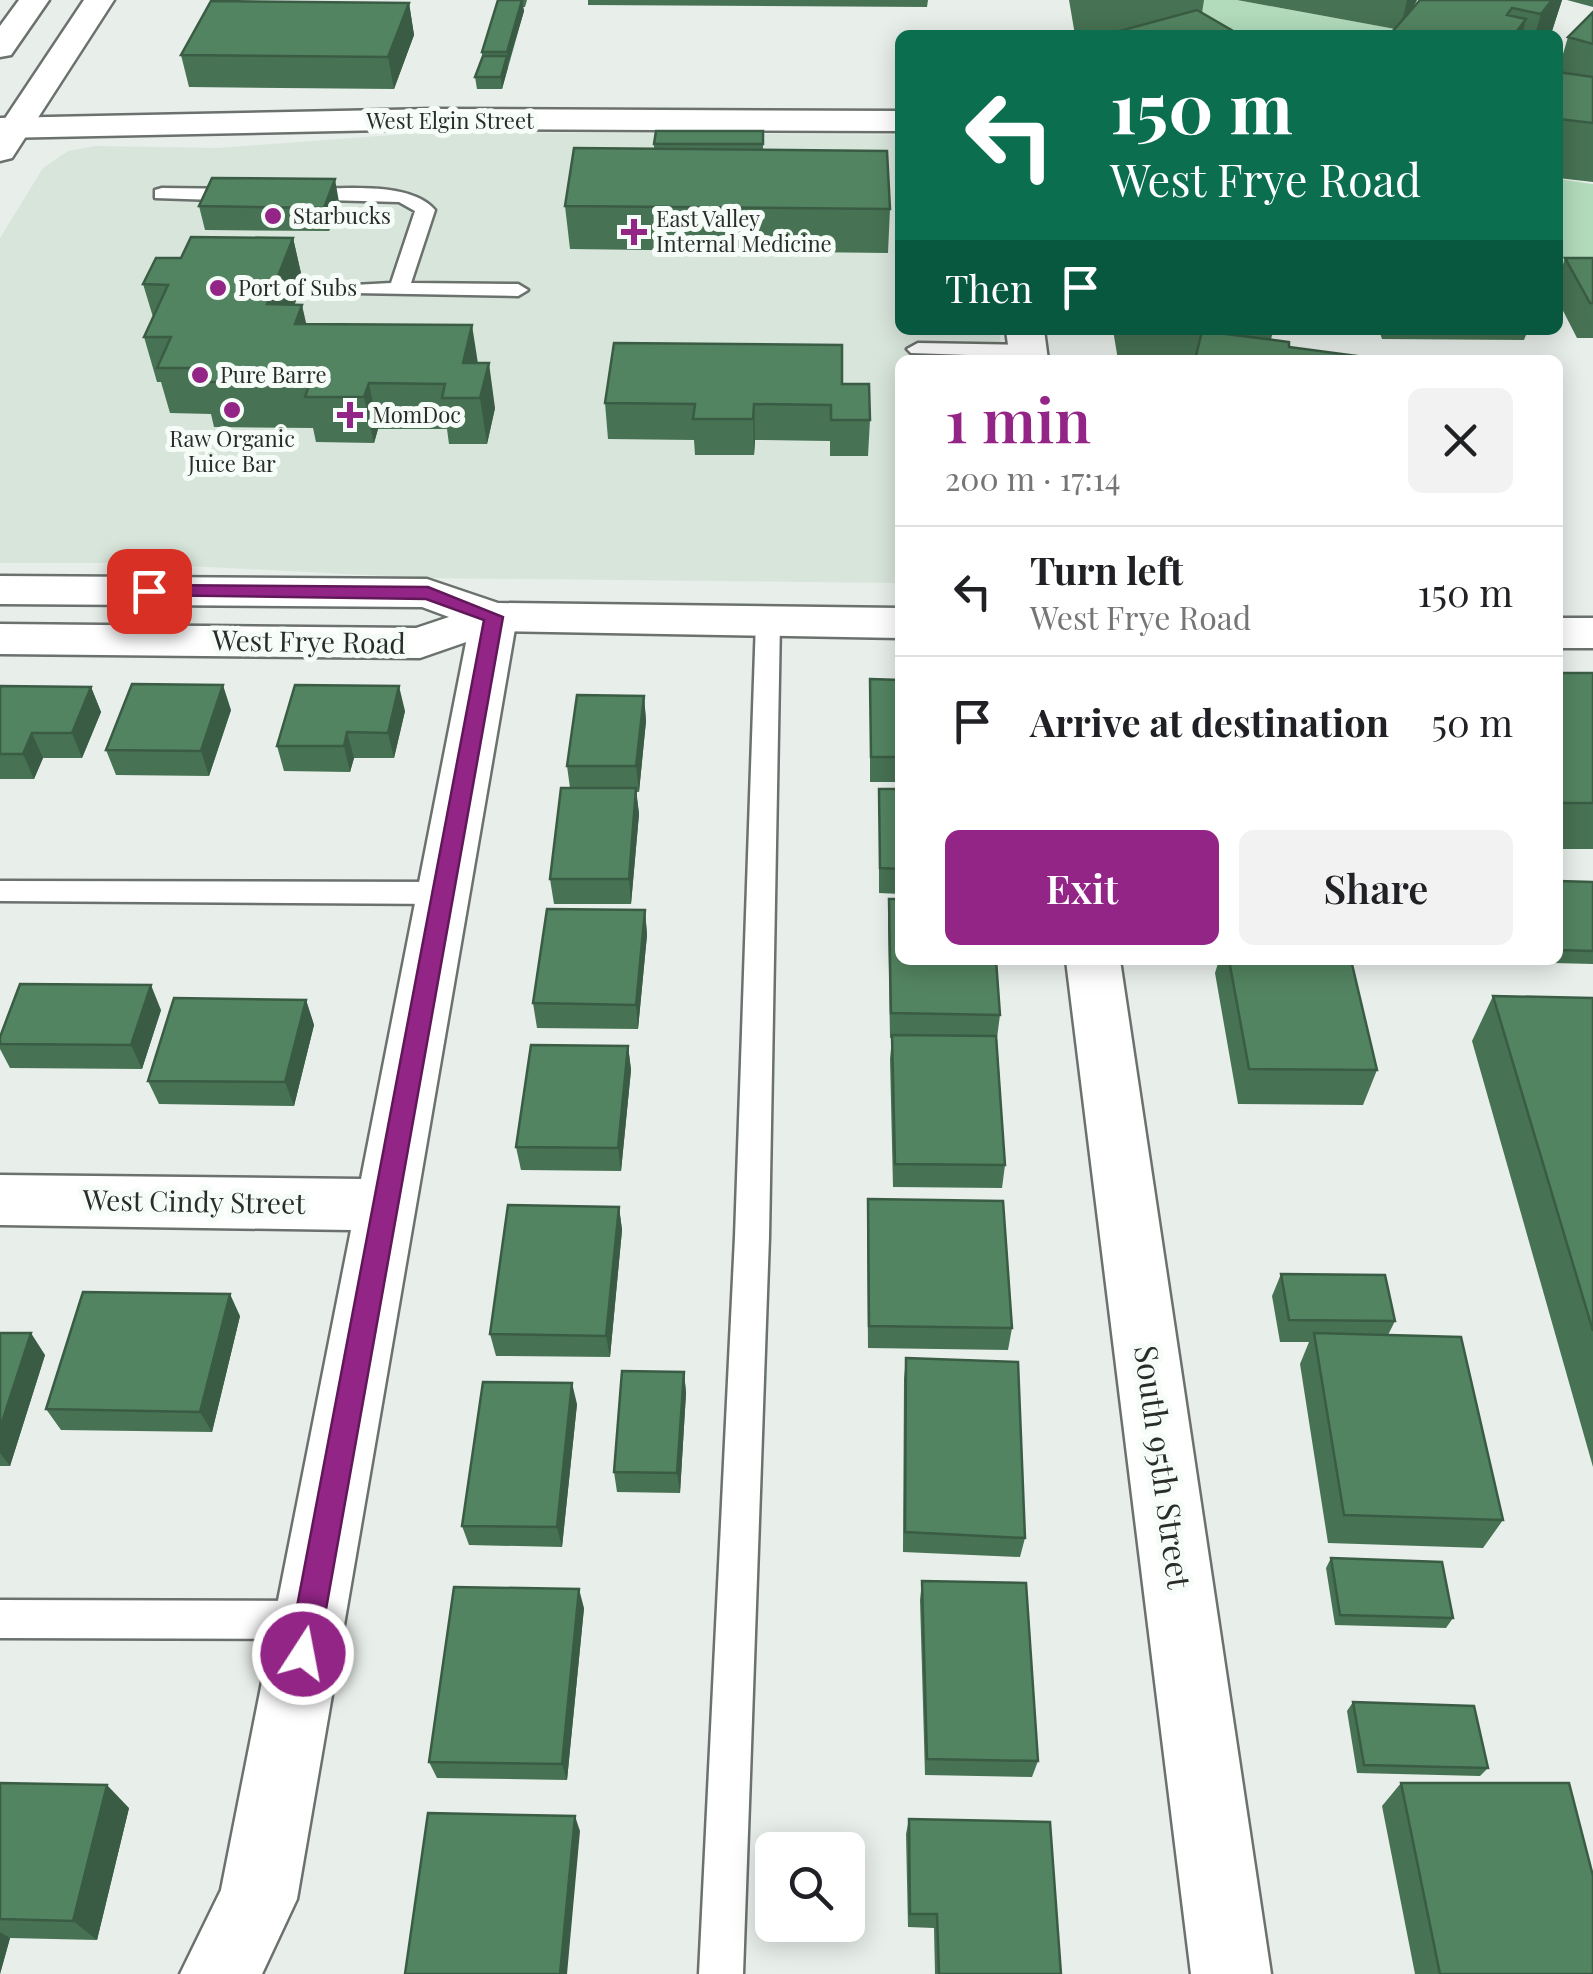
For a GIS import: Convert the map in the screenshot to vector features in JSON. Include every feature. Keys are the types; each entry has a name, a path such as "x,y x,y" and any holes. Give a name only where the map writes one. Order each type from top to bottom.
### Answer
{"street":[{"path":"0,48 34,0"},
{"path":"5,136 99,0"},
{"name":"West Elgin Street","path":"5,136 452,119 895,121"},
{"name":"West Frye Road","path":"0,590 428,593 494,617 895,623"},
{"path":"220,1974 258,1899 494,617"},
{"name":"West Frye Road","path":"0,639 420,644 494,617"},
{"path":"1563,633 1593,634"},
{"name":"South 95th Street","path":"1094,965 1232,1974"},
{"name":"West Cindy Street","path":"0,1200 387,1204"}],"lane":[{"path":"162,194 400,196 414,200 425,210 399,289"},
{"path":"360,288 518,290"},
{"path":"918,349 1027,347"},
{"path":"721,1974 752,1237 768,621"},
{"path":"0,891 444,893"},
{"path":"0,1618 310,1620"}],"shaded area":[{"path":"434,132 895,135 895,335 1000,335 1002,355 895,355 895,583 425,578 130,563 0,563 0,238 43,168 68,151 96,146 217,148"}],"green space":[{"path":"1193,0 1237,0 1400,30 1197,30"},
{"path":"1563,180 1593,184 1593,289 1563,289"}],"building":[{"path":"498,0 522,0 507,52 482,52"},
{"path":"1420,0 1552,0 1541,14 1512,8 1507,15 1526,19 1518,30 1394,30"},
{"path":"211,1 409,3 388,57 181,55"},
{"path":"1197,10 1231,30 1123,30"},
{"path":"1593,12 1593,44 1568,37"},
{"path":"483,56 507,56 501,77 475,77"},
{"path":"1563,73 1593,77 1593,123 1563,120"},
{"path":"656,131 763,131 763,144 654,144"},
{"path":"574,148 887,151 890,209 565,206"},
{"path":"212,178 335,179 324,208 199,206"},
{"path":"191,237 293,238 267,304 302,305 295,324 472,325 463,363 489,363 480,398 442,398 445,384 369,383 364,397 305,397 310,382 202,382 207,368 157,368 171,337 144,337 168,285 143,284 156,258 181,258"},
{"path":"1565,258 1593,258 1593,303 1590,303"},
{"path":"1201,335 1234,335 1349,355 1196,355"},
{"path":"614,343 842,345 842,384 869,384 870,420 831,420 831,405 754,404 753,419 693,419 695,404 605,403"},
{"path":"1563,673 1593,673 1593,803 1563,803"},
{"path":"870,679 895,680 895,757 871,757"},
{"path":"132,684 223,685 201,751 106,750"},
{"path":"295,685 399,686 388,733 347,732 344,746 277,746"},
{"path":"0,686 91,687 72,733 32,733 23,754 0,754"},
{"path":"577,695 644,696 636,766 567,766"},
{"path":"561,788 636,788 629,879 550,879"},
{"path":"879,789 895,789 895,869 880,868"},
{"path":"1563,881 1593,882 1593,951 1563,950"},
{"path":"889,899 895,899 895,965 996,965 1000,1015 891,1013"},
{"path":"547,909 645,910 636,1005 533,1003"},
{"path":"1230,965 1352,965 1377,1070 1249,1069"},
{"path":"20,984 151,985 131,1045 0,1044"},
{"path":"1493,996 1593,998 1593,1331"},
{"path":"174,998 306,1000 285,1082 148,1081"},
{"path":"892,1035 996,1036 1005,1165 895,1164"},
{"path":"531,1045 628,1046 618,1148 516,1147"},
{"path":"868,1199 1003,1201 1012,1328 869,1326"},
{"path":"508,1205 619,1207 606,1336 490,1334"},
{"path":"1281,1274 1385,1275 1395,1321 1289,1320"},
{"path":"83,1292 230,1294 200,1412 46,1409"},
{"path":"0,1333 31,1333 0,1428"},
{"path":"1314,1333 1461,1337 1503,1520 1344,1515"},
{"path":"906,1358 1018,1362 1025,1538 905,1532"},
{"path":"622,1371 684,1372 677,1473 614,1472"},
{"path":"483,1382 572,1383 557,1527 462,1526"},
{"path":"1331,1558 1442,1562 1453,1618 1340,1615"},
{"path":"922,1581 1026,1583 1038,1761 927,1759"},
{"path":"454,1587 579,1589 562,1764 429,1762"},
{"path":"1353,1702 1474,1706 1488,1768 1364,1765"},
{"path":"0,1783 107,1785 73,1921 0,1919"},
{"path":"1401,1783 1569,1783 1593,1876 1593,1974 1440,1974"},
{"path":"428,1813 575,1816 560,1974 405,1974"},
{"path":"909,1819 1050,1822 1061,1974 939,1974 937,1914 910,1914"}],"place":[{"name":"Starbucks","path":"273,216"},
{"name":"East Valley Internal Medicine","path":"634,232"},
{"name":"Port of Subs","path":"218,288"},
{"name":"Pure Barre","path":"200,375"},
{"name":"Raw Organic Juice Bar","path":"232,410"},
{"name":"MomDoc","path":"350,415"}],"route":[{"path":"149,591 428,593 494,617 303,1654"}]}
